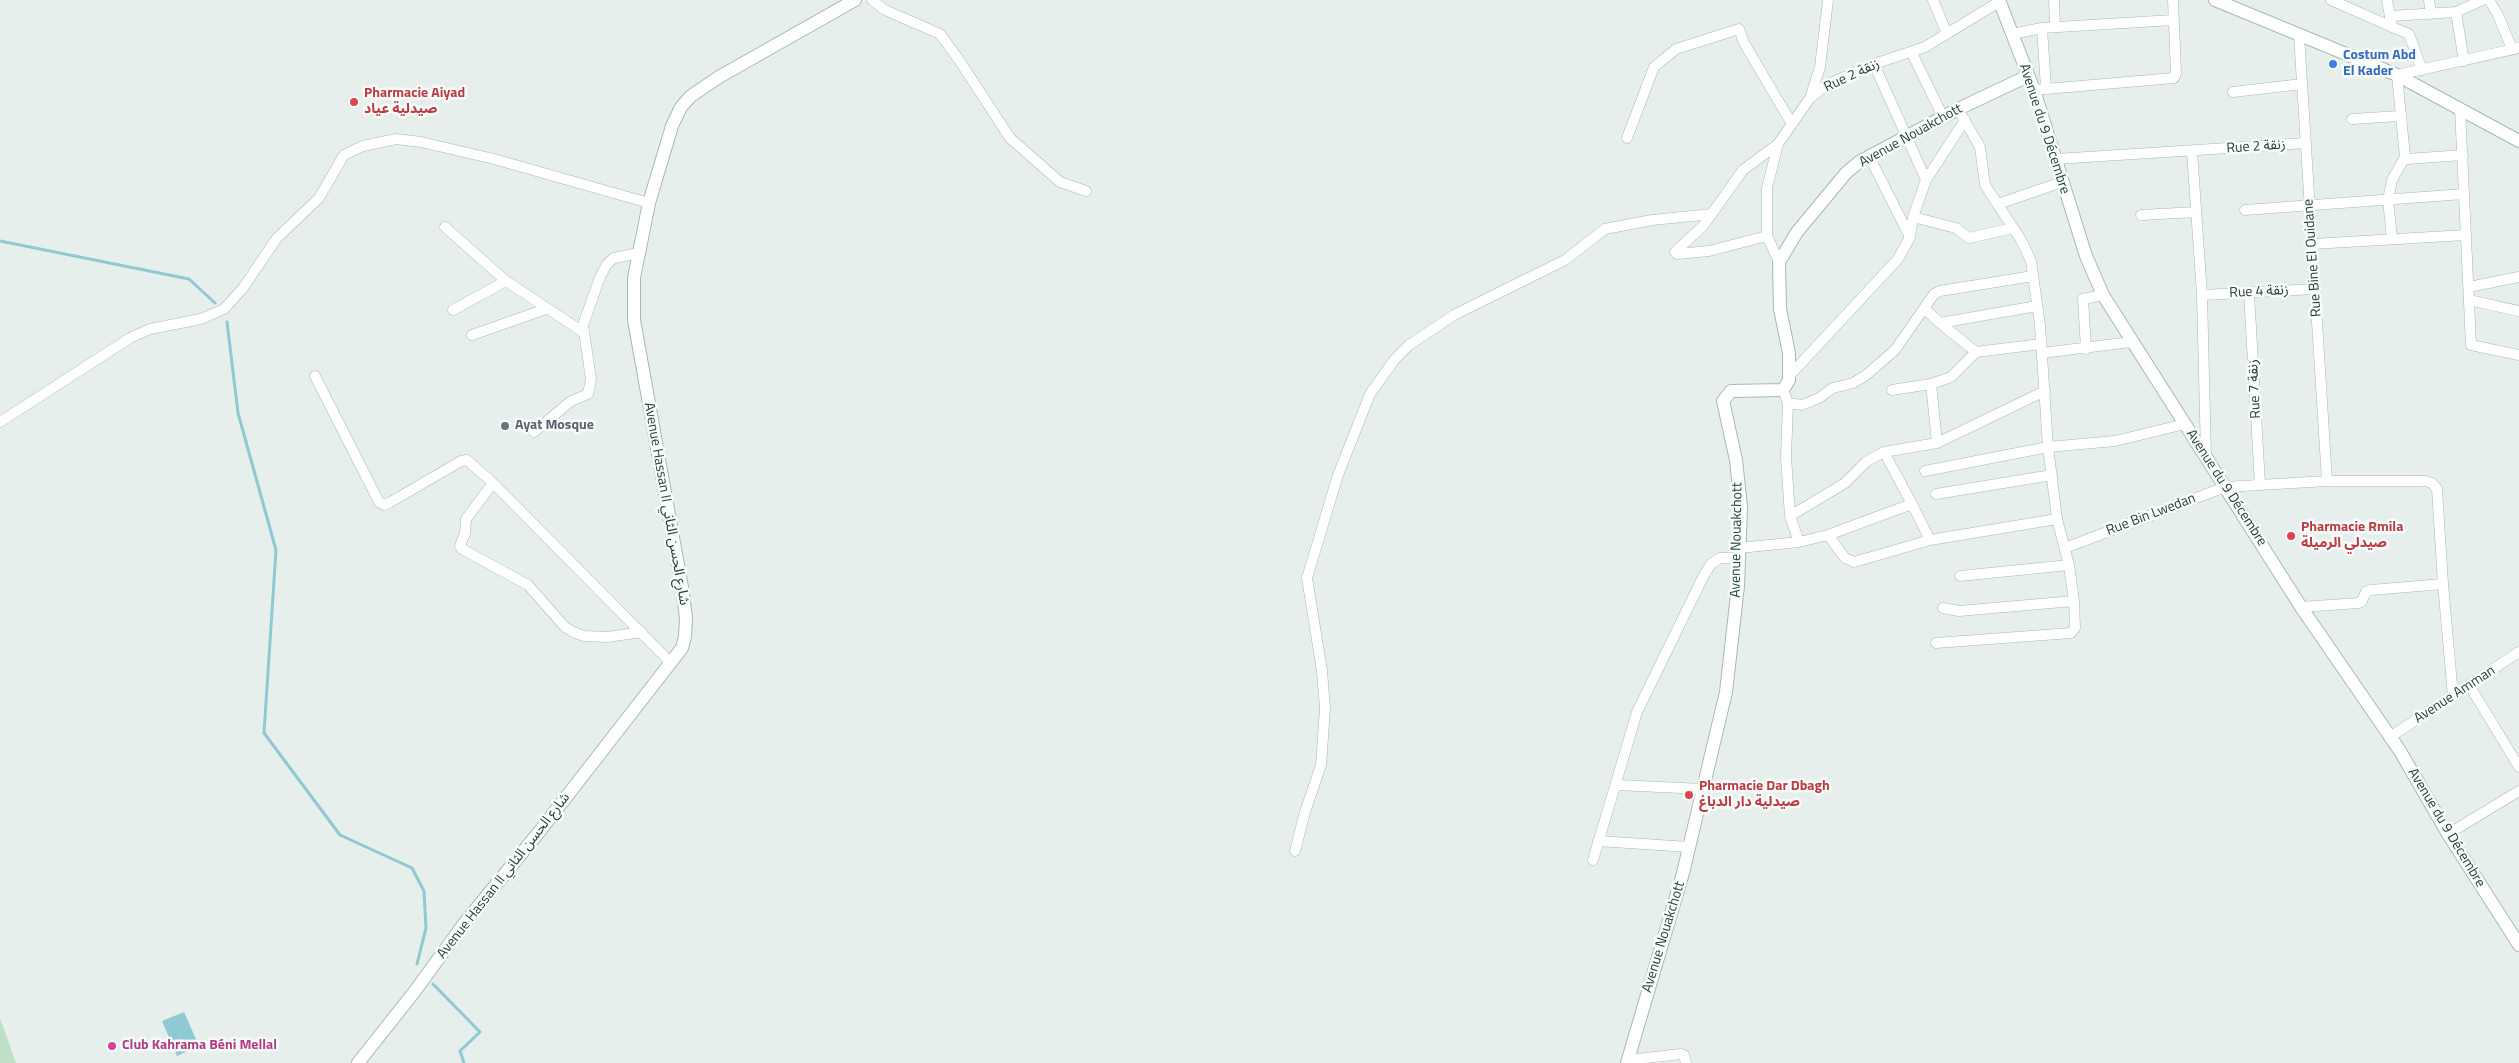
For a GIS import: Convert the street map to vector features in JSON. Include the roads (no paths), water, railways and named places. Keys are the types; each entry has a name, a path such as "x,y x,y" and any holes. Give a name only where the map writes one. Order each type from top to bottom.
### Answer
{"street":[{"name":"Avenue Hassan II شارع الحسن الثاني","path":"358,1063 415,991 463,925 540,832 612,735 682,648 685,637 686,618 682,587 634,320 634,278 650,203 672,126 681,107 691,96 718,77 855,0"},
{"path":"872,0 885,10 940,34 1010,138 1060,182 1086,191"},
{"path":"1810,98 1820,67 1828,0"},
{"path":"1933,0 1947,34"},
{"path":"2054,0 2055,27"},
{"path":"2034,90 2174,78 2176,73 2172,0"},
{"path":"2215,0 2397,75 2519,141"},
{"path":"2331,0 2345,3 2409,34 2422,70"},
{"path":"2387,0 2392,27"},
{"path":"2429,0 2431,14"},
{"path":"2390,16 2456,12 2483,0"},
{"path":"2397,75 2515,48 2489,0"},
{"name":"Rue 2 زنقة","path":"1779,262 1767,236 1767,188 1778,144 1810,98 1826,85 1874,64 1912,53 2002,2"},
{"name":"Avenue du 9 Décembre","path":"2002,2 2012,34 2034,90 2086,256 2103,295 2131,342 2302,607 2390,737 2448,834 2519,944"},
{"path":"2456,12 2464,61"},
{"path":"2012,34 2042,28 2173,20"},
{"path":"2042,28 2046,88"},
{"path":"1627,138 1654,67 1676,49 1739,29 1744,42 1792,124"},
{"name":"Rue Bine El Ouidane","path":"2299,35 2327,481"},
{"path":"1912,53 1942,118"},
{"path":"1874,64 1926,180"},
{"path":"2392,238 2388,200 2392,180 2404,157 2397,75"},
{"name":"Avenue Nouakchott","path":"1779,262 1797,232 1846,173 1869,156 1942,118 1961,114 2028,76"},
{"path":"2232,92 2302,84"},
{"path":"2460,108 2471,345 2519,354"},
{"path":"1790,375 1898,259 1910,237 1913,217 1926,180 1961,114"},
{"path":"1936,643 2071,633 2075,628 2074,601 2069,566 2058,519 2048,447 2042,348 2033,276 2026,249 1985,185 1980,147 1961,114"},
{"path":"2352,119 2400,116"},
{"path":"0,422 130,338 150,329 201,319 224,309 243,288 277,238 319,198 344,155 363,146 396,139 421,142 494,159 650,203"},
{"name":"Rue 2 زنقة","path":"2056,159 2306,143"},
{"path":"1767,236 1709,251 1676,253 1675,250 1703,226 1743,170 1778,144"},
{"path":"2192,151 2202,295 2206,456"},
{"path":"2404,157 2407,159 2462,155"},
{"path":"1869,156 1910,237"},
{"path":"1998,204 2062,182"},
{"path":"2245,210 2464,194"},
{"path":"2141,215 2196,212"},
{"path":"1295,851 1308,802 1321,765 1324,716 1325,691 1307,578 1338,475 1370,394 1395,359 1415,341 1468,307 1550,269 1583,248 1605,229 1652,220 1712,214"},
{"path":"1913,217 1956,228 1969,238 2013,228"},
{"path":"445,227 506,281 583,332"},
{"path":"2312,244 2466,235"},
{"path":"534,432 571,401 588,394 591,379 583,332 589,308 607,264 614,258 639,253"},
{"path":"1779,262 1780,309 1790,375 1788,384 1783,390 1788,403 1786,457 1790,516 1799,542"},
{"path":"1788,403 1802,405 1819,398 1833,388 1853,383 1865,376 1895,350 1934,294 1940,291 2033,276"},
{"path":"2469,287 2519,277"},
{"path":"454,310 506,281"},
{"name":"Rue 4 زنقة","path":"2202,295 2315,289"},
{"name":"Rue 7 زنقة","path":"2249,293 2260,485"},
{"path":"2086,348 2083,299 2103,295"},
{"path":"2469,300 2519,311"},
{"path":"1940,323 2037,306"},
{"path":"472,335 546,308"},
{"path":"1924,309 1976,352 2042,348 2086,348 2131,342"},
{"path":"1892,390 1931,384 1956,374 1976,352"},
{"path":"315,376 381,504 389,503 464,460 493,482 671,663"},
{"path":"1931,384 1937,443"},
{"name":"Avenue Nouakchott","path":"1627,1061 1690,847 1726,692 1739,553 1739,482 1723,401 1730,391 1783,390"},
{"path":"1790,516 1845,483 1867,461 1884,452 1937,443 2045,391"},
{"path":"1926,471 2048,447 2115,441 2185,424"},
{"path":"1884,452 1930,540"},
{"path":"1936,494 2052,475"},
{"name":"Rue Bin Lwedan","path":"2065,548 2225,487 2327,481 2424,481 2432,483 2438,489 2443,584 2453,696"},
{"path":"493,482 466,518 465,533 460,546 462,549 528,585 565,627 573,632 584,636 607,637 642,632"},
{"path":"1593,860 1617,785 1637,712 1711,564 1720,558 1739,553 1828,535 1912,504"},
{"path":"1828,535 1848,561 1854,562 1930,540 2058,519"},
{"path":"1960,576 2069,566"},
{"path":"2302,607 2359,603 2366,592 2371,590 2443,584"},
{"path":"1943,608 1959,611 2074,601"},
{"name":"Avenue Amman","path":"2390,737 2519,652"},
{"path":"2469,685 2518,761"},
{"path":"1617,785 1703,789"},
{"path":"2448,834 2519,790"},
{"path":"1598,841 1690,847"},
{"path":"1627,1061 1681,1054 1686,1063"}],"water":[{"path":"184,1012 199,1046 177,1056 162,1021"}],"waterway":[{"path":"0,241 189,279 215,303"},
{"path":"227,322 238,413 276,550 264,733 340,835 412,868 424,891 426,928 417,964"},
{"path":"433,984 480,1032 460,1051 464,1063"}],"place":[{"name":"Costum Abd El Kader","path":"2333,64"},
{"name":"Pharmacie Aiyad صيدلية عياد","path":"354,102"},
{"name":"Ayat Mosque","path":"505,426"},
{"name":"Pharmacie Rmila صيدلي الرميلة","path":"2291,536"},
{"name":"Pharmacie Dar Dbagh صيدلية دار الدباغ","path":"1689,795"},
{"name":"Club Kahrama Béni Mellal","path":"112,1046"}]}
